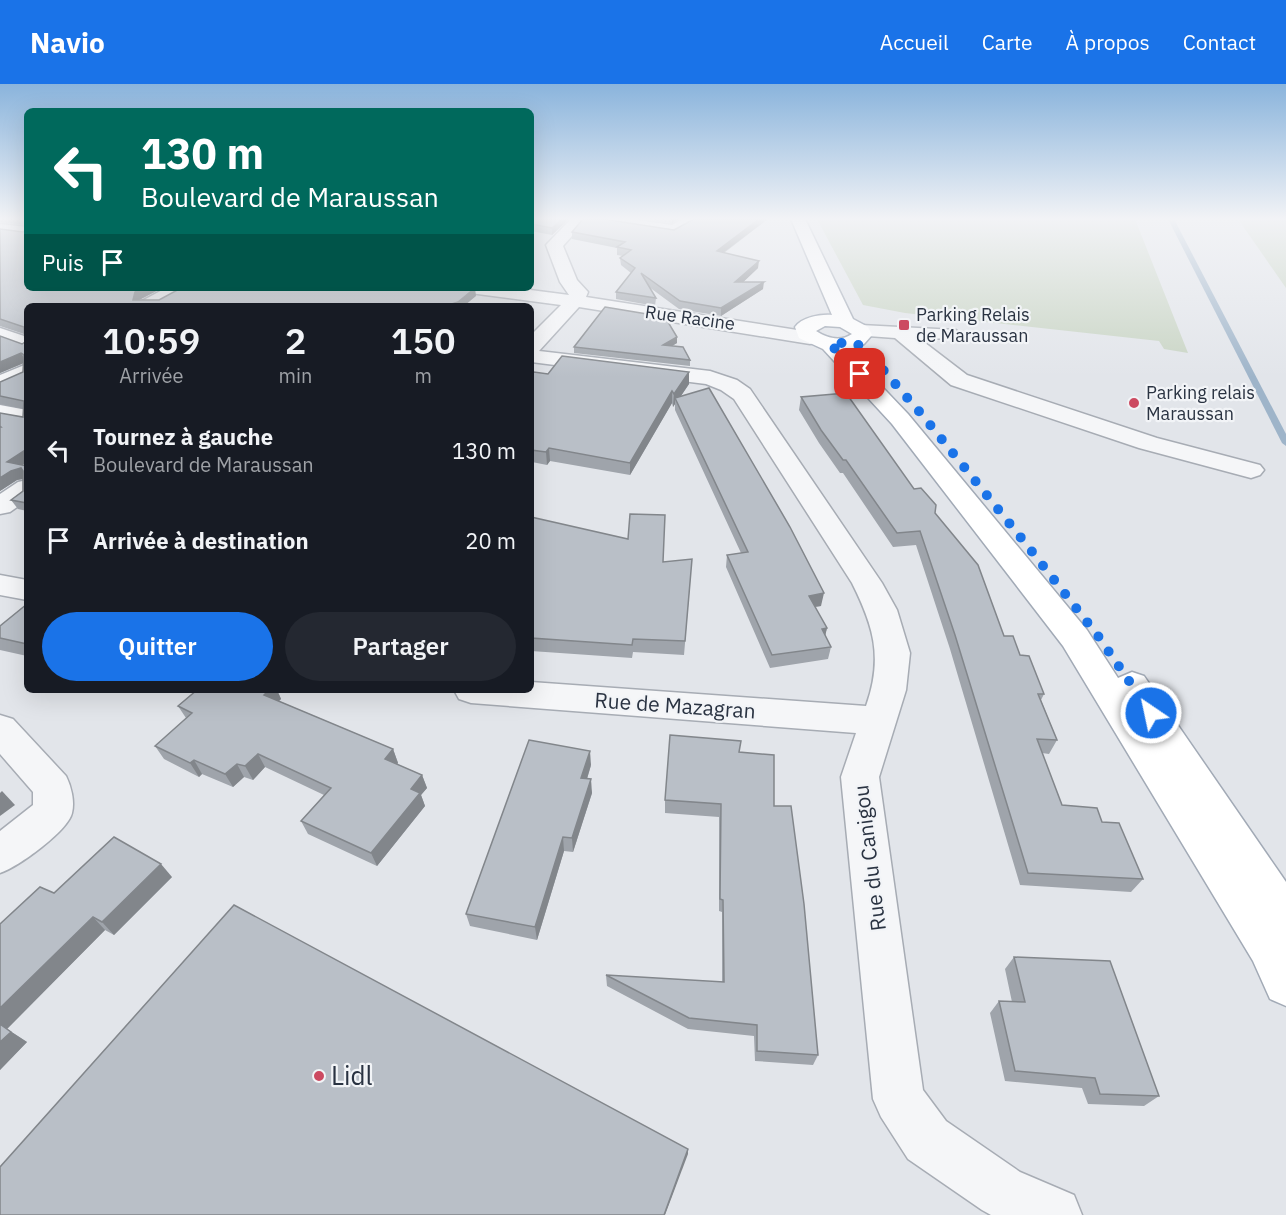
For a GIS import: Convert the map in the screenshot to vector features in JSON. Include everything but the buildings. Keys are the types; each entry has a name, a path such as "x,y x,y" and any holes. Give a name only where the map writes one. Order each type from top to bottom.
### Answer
{"main road":[{"path":"810,272 833,331 900,419 1075,638 1269,946 1286,984"},
{"path":"814,272 833,331 872,357 923,416 1098,636 1286,919"}],"street":[{"path":"534,344 574,301 579,292 569,282 565,272"},
{"path":"534,278 569,282"},
{"path":"152,303 174,291"},
{"name":"Rue Racine","path":"494,291 767,330 949,334"},
{"path":"0,334 24,343"},
{"path":"902,334 959,380 1148,443 1251,470"},
{"name":"Rue du Canigou","path":"534,356 710,378 729,385 742,394 867,584 881,610 893,653 889,690 860,777 899,1099 927,1140 1001,1191 1054,1215"},
{"path":"0,384 24,372"},
{"path":"0,412 24,416"},
{"path":"0,506 24,490"},
{"path":"0,585 24,589"},
{"name":"Rue de Mazagran","path":"510,693 878,721"},
{"path":"0,729 52,787 53,812 0,855"}],"green space":[{"path":"845,272 1156,272 1188,353 1164,349 1159,341 905,313 863,305"},
{"path":"1275,272 1286,272 1286,288"}],"waterway":[{"path":"1198,272 1286,443"}],"place":[{"name":"Parking Relais de Maraussan","path":"904,325"},
{"name":"Parking relais Maraussan","path":"1134,403"},
{"name":"Lidl","path":"319,1076"}],"route":[{"path":"860,374 830,344 855,342 872,357 923,416 1098,636 1151,713"}]}
